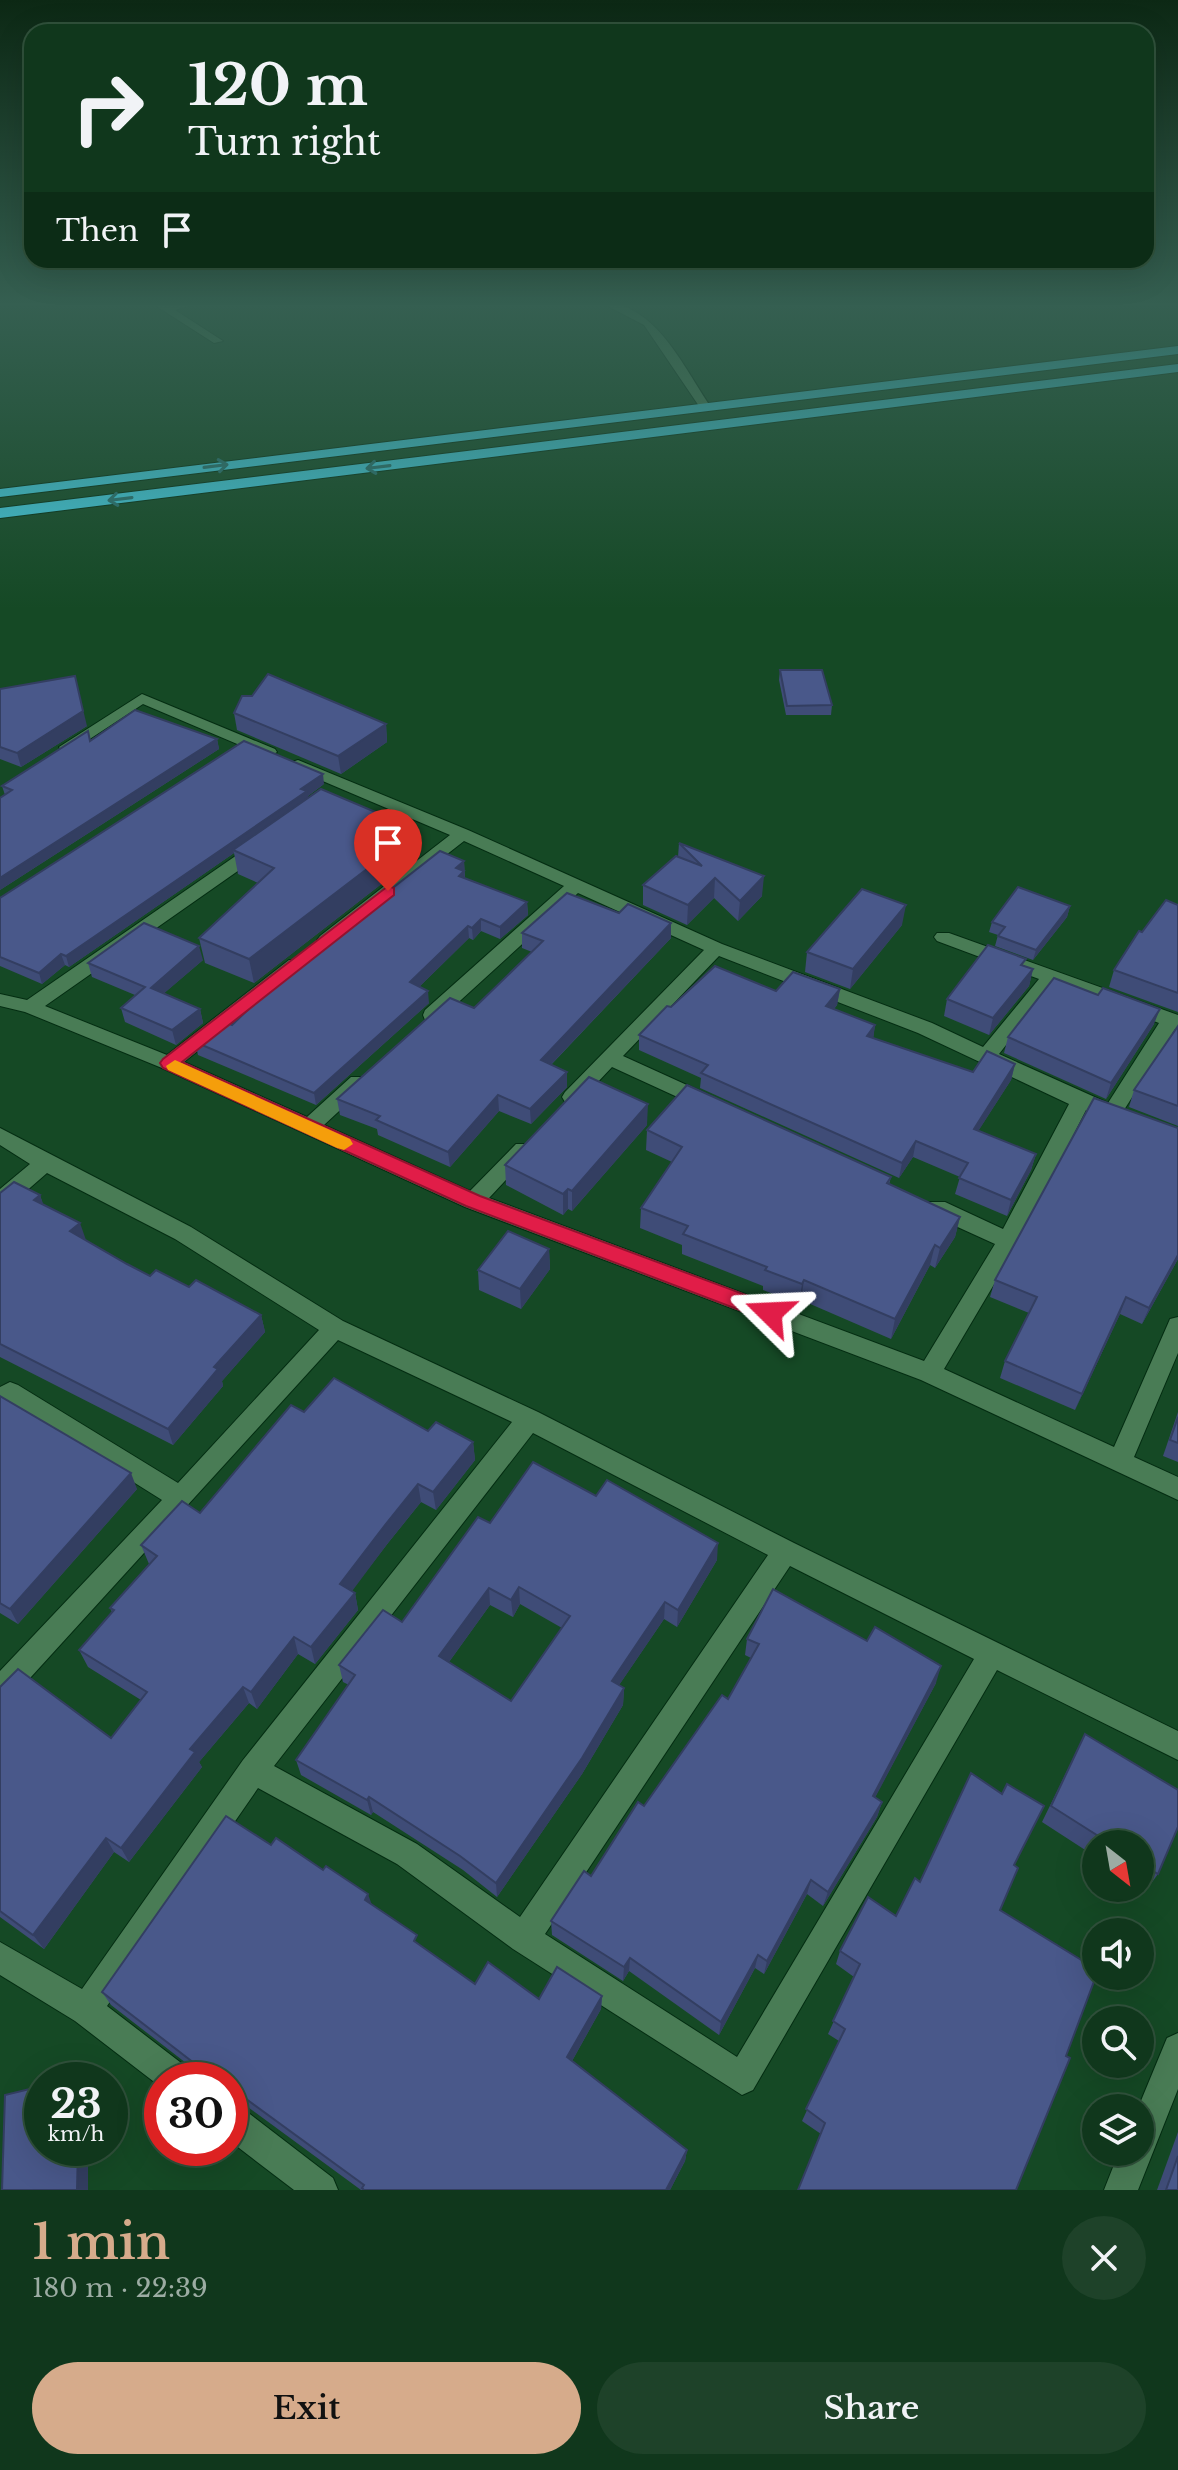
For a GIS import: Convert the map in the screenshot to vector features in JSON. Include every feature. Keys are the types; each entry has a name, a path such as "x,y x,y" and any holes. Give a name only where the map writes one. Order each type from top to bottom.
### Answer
{"highway":[{"path":"0,493 728,404"},
{"path":"0,513 884,404"}],"street":[{"path":"49,759 142,698 238,746 340,791 462,834 716,948 925,1028 1081,1101 1138,1122"},
{"path":"169,1063 462,834"},
{"path":"30,1007 270,840"},
{"path":"413,1033 576,885"},
{"path":"943,937 1175,1021 1112,1112"},
{"path":"557,1113 716,948"},
{"path":"986,1057 1050,977"},
{"path":"0,1000 30,1007 169,1063 473,1201 929,1373 1178,1489"},
{"path":"609,1058 723,1110"},
{"path":"308,1128 378,1064"},
{"path":"929,1373 1008,1241 1081,1101"},
{"path":"0,1135 45,1163 183,1233 335,1328 529,1419 991,1655 1178,1746"},
{"path":"473,1201 536,1135"},
{"path":"0,1201 45,1163"},
{"path":"923,1201 1008,1241"},
{"path":"1119,1463 1178,1326"},
{"path":"0,1691 335,1328"},
{"path":"3,1394 180,1498"},
{"path":"86,2010 253,1770 529,1419"},
{"path":"524,1938 785,1551"},
{"path":"253,1770 407,1854 524,1938 742,2079 991,1655"},
{"path":"0,1957 86,2010 154,2062"},
{"path":"1154,2108 1178,2049"},
{"path":"248,2134 321,2190"},
{"path":"1121,2190 1130,2166"}],"building":[{"path":"780,670 822,670 832,705 787,706"},
{"path":"268,674 386,724 338,756 234,713 242,696 252,696"},
{"path":"75,676 83,711 17,753 0,747 0,689"},
{"path":"135,710 217,739 0,878 0,798 12,790 2,786 88,731 90,741"},
{"path":"244,741 323,774 301,789 307,791 66,956 61,954 39,973 0,957 0,898"},
{"path":"321,789 418,830 249,959 199,938 274,868 233,850"},
{"path":"679,843 764,876 740,901 715,878 688,905 643,885 676,856 702,866"},
{"path":"440,851 464,861 456,868 464,871 459,876 527,902 500,927 481,919 472,928 468,926 410,982 428,991 314,1093 195,1042 223,1021 232,1025 277,982 274,981"},
{"path":"1018,887 1070,906 1036,950 998,936 1005,927 992,922"},
{"path":"862,889 906,905 853,969 807,952"},
{"path":"567,893 619,913 628,904 671,923 541,1060 567,1072 530,1109 498,1095 448,1152 376,1120 380,1116 337,1099 450,998 474,1008 543,941 522,933"},
{"path":"1166,900 1178,905 1178,993 1114,970 1139,931 1142,932"},
{"path":"144,923 199,946 151,988 200,1009 172,1030 121,1008 145,987 88,963"},
{"path":"988,945 1026,959 1021,965 1033,969 993,1018 947,999"},
{"path":"715,966 776,991 793,972 840,989 826,1006 875,1025 867,1036 973,1072 987,1051 1015,1064 974,1129 1036,1154 1011,1200 959,1178 968,1163 916,1141 902,1163 701,1073 708,1065 639,1035 667,1006 671,1007"},
{"path":"1054,978 1098,995 1103,988 1160,1009 1111,1083 1008,1037"},
{"path":"1178,1026 1178,1106 1134,1090"},
{"path":"589,1077 648,1104 572,1191 568,1189 563,1194 505,1165"},
{"path":"687,1085 891,1177 887,1183 960,1217 940,1248 935,1245 895,1319 804,1280 802,1284 765,1270 767,1267 683,1234 688,1226 641,1208 682,1147 647,1130"},
{"path":"1094,1098 1178,1128 1178,1255 1149,1308 1126,1297 1082,1394 1005,1361 1037,1297 995,1280"},
{"path":"14,1182 40,1195 34,1200 80,1223 70,1231 127,1264 150,1276 156,1270 189,1287 196,1280 261,1315 214,1367 218,1369 168,1429 0,1344 0,1193"},
{"path":"508,1231 549,1249 520,1289 478,1270"},
{"path":"334,1378 428,1431 436,1422 473,1442 433,1492 418,1484 385,1525 340,1584 355,1593 311,1647 294,1637 251,1692 243,1687 190,1749 195,1752 121,1848 106,1838 33,1935 0,1911 0,1687 18,1669 111,1738 147,1692 79,1650 114,1610 110,1608 157,1556 141,1545 182,1501 200,1513 291,1405 304,1412"},
{"path":"0,1396 131,1473 10,1609 0,1603"},
{"path":"1178,1417 1178,1443 1170,1440"},
{"path":"533,1462 596,1496 607,1480 718,1543 678,1610 665,1602 612,1681 624,1688 582,1758 496,1883 369,1797 367,1800 296,1760 355,1675 339,1665 383,1610 402,1622 478,1517 490,1523","holes":["519,1587 570,1616 511,1701 439,1656 489,1588 511,1600"]},
{"path":"773,1589 867,1641 875,1627 941,1666 873,1796 882,1802 828,1892 811,1880 767,1961 758,1955 721,2022 630,1958 624,1967 551,1921 584,1871 591,1876 638,1802 644,1806 722,1695 728,1699 759,1644 747,1639"},
{"path":"1085,1734 1178,1790 1178,1827 1158,1874 1154,1872 1154,1830 1089,1830 1051,1806"},
{"path":"971,1773 1002,1794 1007,1784 1044,1806 1014,1865 1018,1868 1000,1910 1082,1960 1082,1990 1091,1990 1085,2006 1082,2006 1066,2056 1070,2058 1016,2190 798,2190 825,2123 806,2109 845,2029 833,2021 860,1964 840,1951 868,1897 896,1916 915,1878 920,1882"},
{"path":"226,1816 271,1845 276,1838 323,1870 326,1866 368,1894 365,1900 417,1935 414,1941 475,1984 488,1962 539,1999 557,1967 602,1996 567,2057 687,2150 666,2190 364,2190 364,2185 248,2100 248,2062 193,2062 102,1992"},
{"path":"24,2090 24,2166 78,2166 77,2190 2,2190 5,2095"},
{"path":"1178,2156 1178,2190 1166,2190"}],"slow traffic":[{"path":"175,1066 344,1144"}],"route":[{"path":"388,891 169,1063 473,1201 770,1313"}]}
